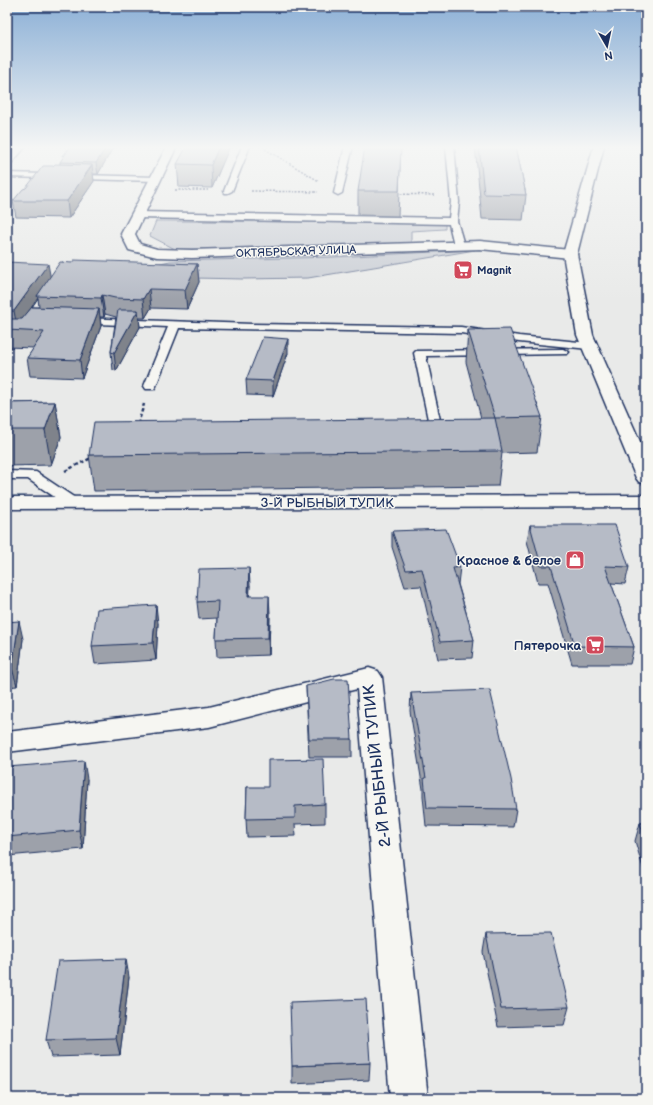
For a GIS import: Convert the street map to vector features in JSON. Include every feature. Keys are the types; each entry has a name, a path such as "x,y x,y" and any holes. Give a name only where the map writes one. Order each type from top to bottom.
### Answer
{"street":[{"name":"ОКТЯБРЬСКАЯ УЛИЦА","path":"146,198 128,234 134,247 157,253 264,252 480,245 570,254"},
{"path":"585,198 570,254 585,334 590,349 646,478"},
{"name":"3-Й РЫБНЫЙ ТУПИК","path":"7,503 646,501"},
{"name":"2-Й РЫБНЫЙ ТУПИК","path":"7,742 209,717 369,677 408,1098"}],"lane":[{"path":"455,198 452,221 459,245"},
{"path":"138,215 452,221"},
{"path":"69,320 175,324 461,330 590,349"},
{"path":"150,386 175,324"},
{"path":"436,429 420,353 590,349"},
{"path":"7,475 31,475 73,503"}],"path":[{"path":"137,428 150,386"},
{"path":"69,470 94,456"}],"shaded area":[{"path":"156,221 445,223 445,229 411,231 411,244 257,249 175,249 150,236"},
{"path":"475,250 308,278 243,279 97,276 170,261 333,257"}],"building":[{"path":"16,198 69,198 67,201 13,201"},
{"path":"74,260 197,264 185,290 149,289 143,299 115,298 102,295 101,298 37,296 60,262 72,263"},
{"path":"7,262 48,264 14,311 7,311"},
{"path":"32,307 99,309 80,360 27,358 44,332 7,330 7,319 22,319"},
{"path":"118,310 138,310 114,353 111,352"},
{"path":"510,329 542,417 495,418 468,330"},
{"path":"263,337 288,339 273,381 246,380"},
{"path":"55,402 45,430 7,430 7,403"},
{"path":"495,418 502,451 89,455 94,422"},
{"path":"530,525 615,525 629,567 605,566 634,647 575,646 551,566 541,566"},
{"path":"446,529 460,567 453,568 474,640 440,642 422,569 406,570 392,531"},
{"path":"249,568 248,596 269,596 268,638 216,639 218,601 197,602 199,569"},
{"path":"156,605 153,643 92,646 97,609"},
{"path":"19,621 12,668 7,669 7,622"},
{"path":"334,679 348,679 352,739 309,739 306,686"},
{"path":"490,690 511,779 516,809 427,808 424,778 426,778 411,693"},
{"path":"323,759 325,804 295,806 295,818 246,819 247,787 268,787 268,760"},
{"path":"84,761 79,830 7,837 7,767"},
{"path":"640,823 646,823 646,842"},
{"path":"551,933 569,1007 501,1009 486,934"},
{"path":"126,959 116,1038 46,1040 58,961"},
{"path":"366,999 370,1063 292,1066 290,1002"}],"place":[{"name":"Magnit","path":"463,270"},
{"name":"Красное & белое","path":"575,560"},
{"name":"Пятерочка","path":"595,645"}]}
